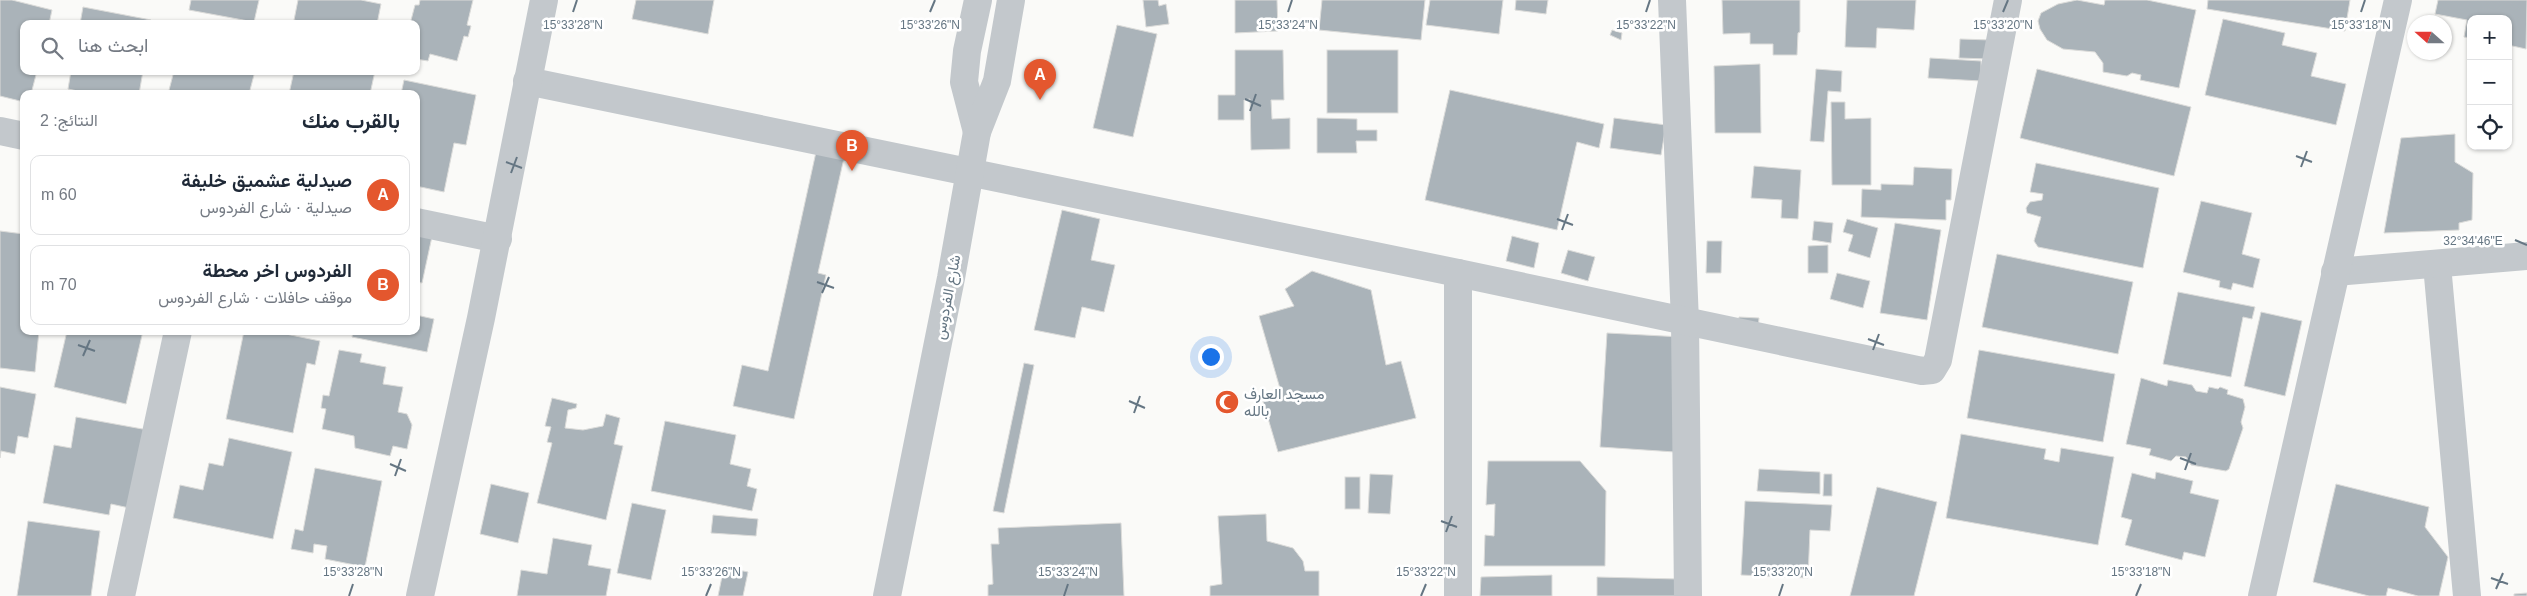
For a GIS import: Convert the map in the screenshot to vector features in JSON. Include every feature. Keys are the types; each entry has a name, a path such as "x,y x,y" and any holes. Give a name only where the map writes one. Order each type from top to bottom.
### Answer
{"street":[{"path":"420,596 498,239 544,0"},
{"path":"977,132 964,82 967,51 978,0"},
{"name":"شارع الفردوس","path":"887,596 971,172 977,132 997,81 1011,0"},
{"path":"1672,0 1685,322 1688,596"},
{"path":"527,82 971,172 1922,371 1932,370 1938,360 2008,0"},
{"path":"2262,596 2398,0"},
{"path":"0,131 20,135"},
{"path":"420,223 498,239"},
{"path":"2335,272 2527,256"},
{"path":"2436,265 2467,596"},
{"path":"1458,273 1458,596"},
{"path":"121,596 177,335"}],"building":[{"path":"0,0 12,0 52,10 50,20 20,20 20,75 36,75 32,90 20,90 20,101 0,96"},
{"path":"191,0 259,0 254,20 243,20 189,10"},
{"path":"298,0 361,0 381,4 378,20 294,20"},
{"path":"420,0 473,0 467,25 471,26 468,37 464,36 457,61 430,54 428,61 420,60 420,20 411,20 415,5 419,5"},
{"path":"636,0 714,0 708,34 632,19"},
{"path":"1143,0 1158,0 1159,6 1166,4 1169,24 1146,27"},
{"path":"1235,0 1277,0 1278,31 1235,33"},
{"path":"1322,0 1425,0 1421,40 1319,30"},
{"path":"1430,0 1503,0 1499,34 1426,25"},
{"path":"1516,0 1548,0 1546,14 1515,10"},
{"path":"1722,0 1800,0 1800,32 1798,33 1797,55 1773,55 1773,44 1750,44 1750,33 1723,34"},
{"path":"1847,0 1916,0 1914,30 1877,28 1876,48 1845,47"},
{"path":"2077,0 2104,5 2105,0 2147,0 2196,10 2179,88 2140,80 2141,75 2132,73 2127,76 2103,72 2103,63 2095,52 2063,49 2047,40 2040,29 2038,21 2041,13 2058,4"},
{"path":"2208,0 2350,0 2345,31 2207,9"},
{"path":"2438,0 2527,0 2526,49 2512,46 2512,15 2467,15 2467,20 2452,17 2452,15 2435,14"},
{"path":"83,7 151,20 81,20"},
{"path":"2223,19 2285,33 2282,45 2317,53 2311,76 2346,84 2336,125 2205,95"},
{"path":"2467,20 2467,37 2464,37"},
{"path":"1117,25 1157,34 1133,137 1093,128"},
{"path":"1612,30 1622,33 1621,40 1610,35"},
{"path":"1960,39 1990,40 1989,59 1959,58"},
{"path":"1235,50 1283,50 1284,100 1271,100 1272,119 1290,118 1290,149 1251,150 1250,99 1244,100 1244,120 1218,120 1218,95 1235,95"},
{"path":"1327,50 1398,50 1398,113 1327,113"},
{"path":"1930,58 1981,61 1981,81 1928,78"},
{"path":"1760,64 1761,133 1715,133 1714,66"},
{"path":"1816,69 1842,71 1841,92 1828,91 1824,142 1810,141"},
{"path":"2037,69 2191,107 2174,176 2020,138"},
{"path":"70,75 142,75 140,90 68,89"},
{"path":"173,75 254,75 250,90 169,90"},
{"path":"293,75 374,75 371,90 290,90"},
{"path":"404,80 476,95 466,145 454,143 444,192 420,187 420,90 402,90"},
{"path":"1450,90 1604,124 1599,148 1577,142 1557,230 1425,200"},
{"path":"1831,102 1845,102 1845,119 1871,118 1871,185 1832,185"},
{"path":"1317,118 1357,119 1357,130 1377,130 1377,141 1356,141 1357,153 1317,153"},
{"path":"1614,118 1666,125 1661,155 1610,148"},
{"path":"2455,134 2455,162 2473,173 2472,220 2459,223 2459,230 2384,233 2401,138"},
{"path":"816,152 844,158 818,273 826,275 794,419 733,406 742,365 768,371"},
{"path":"2036,163 2159,188 2143,268 2038,247 2034,241 2041,217 2027,213 2026,208 2030,202 2042,200 2043,194 2030,192"},
{"path":"1754,166 1801,170 1798,219 1781,218 1782,200 1751,198"},
{"path":"1914,167 1952,169 1951,200 1946,200 1946,220 1861,217 1862,189 1881,190 1881,184 1913,185"},
{"path":"2201,201 2252,213 2242,254 2260,259 2253,288 2233,283 2231,290 2219,287 2220,281 2183,272"},
{"path":"1062,210 1100,219 1091,260 1115,265 1104,312 1082,307 1075,338 1034,330"},
{"path":"1847,219 1878,228 1870,258 1848,251 1853,235 1843,232"},
{"path":"1814,221 1833,223 1831,243 1812,240"},
{"path":"1895,223 1941,230 1927,320 1880,313"},
{"path":"420,229 433,232 422,283 420,283"},
{"path":"0,231 20,234 20,335 39,335 35,372 0,368"},
{"path":"1512,236 1539,243 1534,268 1506,261"},
{"path":"1707,241 1722,241 1721,273 1706,273"},
{"path":"1828,245 1828,273 1808,273 1808,246"},
{"path":"1568,250 1595,257 1588,281 1561,273"},
{"path":"1997,254 2133,282 2118,354 1982,327"},
{"path":"1312,271 1371,290 1386,365 1401,361 1416,418 1278,452 1262,398 1281,392 1259,316 1294,306 1285,289"},
{"path":"1837,273 1870,281 1863,308 1830,299"},
{"path":"2178,292 2255,307 2252,319 2243,317 2231,377 2163,364"},
{"path":"2261,312 2302,321 2285,396 2244,386"},
{"path":"420,316 434,319 427,352 352,337 352,335 420,335"},
{"path":"1739,317 1759,318 1758,329 1738,328"},
{"path":"1607,333 1682,337 1675,452 1600,447"},
{"path":"66,335 142,335 126,404 54,387"},
{"path":"243,335 291,335 320,341 315,365 307,363 293,433 226,419"},
{"path":"339,350 362,354 360,362 386,367 383,384 403,387 398,412 407,414 412,425 407,449 393,446 390,456 355,448 354,436 322,429 326,409 321,408 323,395 329,396"},
{"path":"1979,350 2115,374 2103,442 1967,418"},
{"path":"1024,363 1034,365 1004,513 993,511"},
{"path":"2141,378 2167,386 2168,380 2192,385 2196,391 2207,393 2209,387 2218,389 2220,387 2228,390 2227,394 2243,399 2245,407 2241,422 2243,428 2229,469 2226,471 2191,465 2186,457 2176,456 2171,461 2149,455 2151,449 2126,444"},
{"path":"0,387 36,394 28,438 18,436 15,454 1,451 0,458"},
{"path":"552,398 577,404 576,408 568,410 565,428 583,430 603,426 606,414 620,418 614,444 623,446 606,520 537,503 552,443 547,442 551,427 545,426"},
{"path":"76,417 148,430 134,509 111,504 109,515 43,503 54,445 71,448"},
{"path":"665,421 736,435 730,464 751,469 747,486 757,489 752,511 651,491"},
{"path":"1961,434 2046,449 2044,459 2059,462 2061,448 2114,457 2098,545 1946,518"},
{"path":"229,438 292,452 273,539 173,518 180,485 203,490 209,463 223,466"},
{"path":"1488,461 1580,461 1606,491 1605,566 1484,566 1485,535 1494,536 1495,504 1486,505"},
{"path":"315,468 382,481 365,567 325,559 327,546 314,544 313,553 291,549 295,529 303,531"},
{"path":"1759,469 1820,472 1820,494 1757,491"},
{"path":"2156,472 2193,481 2190,493 2219,500 2205,557 2184,552 2182,560 2125,545 2132,520 2121,517 2132,473 2155,479"},
{"path":"1370,474 1393,475 1390,514 1368,513"},
{"path":"1824,474 1832,474 1832,496 1823,496"},
{"path":"1345,477 1360,477 1360,509 1345,509"},
{"path":"491,484 529,493 518,543 480,534"},
{"path":"2336,484 2429,507 2425,527 2448,557 2439,596 2418,596 2388,588 2386,596 2369,596 2313,582"},
{"path":"1877,487 1937,502 1914,596 1850,596"},
{"path":"1745,501 1832,505 1830,531 1810,530 1808,578 1741,575"},
{"path":"632,503 666,510 651,580 617,573"},
{"path":"1266,514 1267,541 1293,548 1303,561 1305,571 1319,571 1319,596 1210,596 1210,586 1222,584 1218,516"},
{"path":"713,515 758,519 756,536 711,533"},
{"path":"28,521 100,531 91,596 17,596"},
{"path":"1121,523 1124,596 988,596 988,585 993,584 991,544 999,544 998,528"},
{"path":"553,538 592,545 588,565 611,569 606,596 517,596 521,570 547,574"},
{"path":"724,567 748,572 743,596 718,596"},
{"path":"1552,575 1552,596 1480,596 1481,577"},
{"path":"1597,577 1678,579 1678,596 1597,596"},
{"path":"2527,593 2527,596 2514,596 2514,594"}],"place":[{"name":"صيدلية عشميق خليفة","path":"1040,100"},
{"name":"الفردوس اخر محطة","path":"852,171"},
{"name":"مسجد العارف بالله","path":"1227,402"}]}
